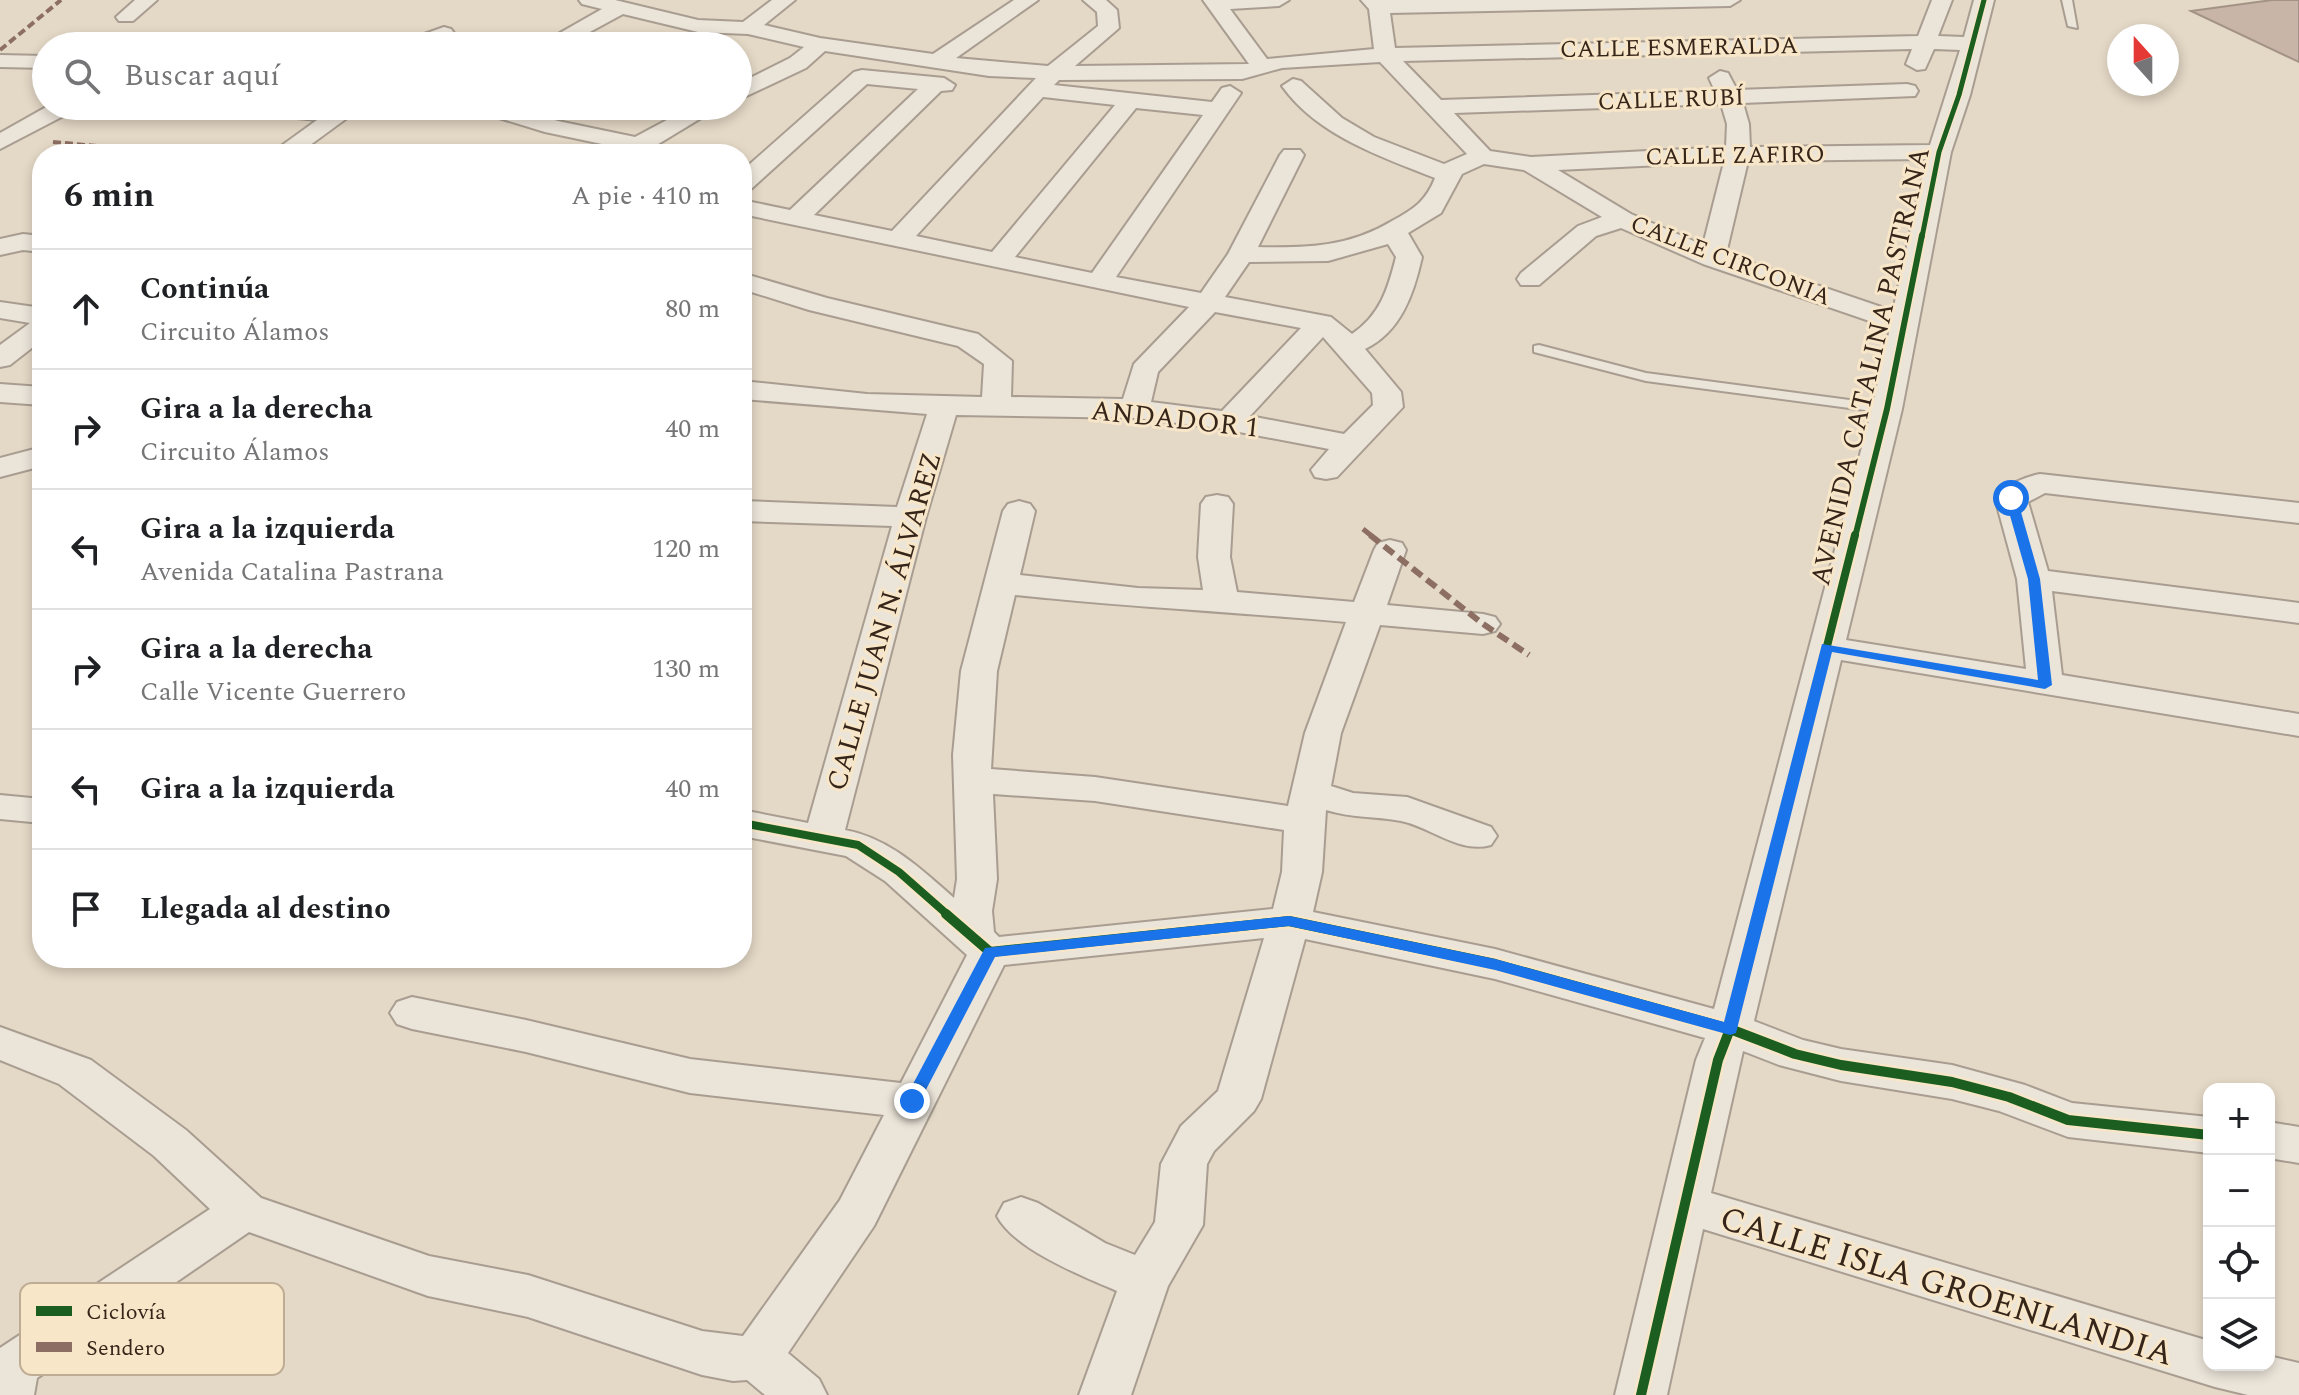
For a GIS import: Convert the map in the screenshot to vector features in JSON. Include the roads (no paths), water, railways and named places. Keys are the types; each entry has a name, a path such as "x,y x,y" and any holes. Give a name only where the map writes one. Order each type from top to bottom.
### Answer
{"street":[{"path":"126,17 147,0"},
{"path":"589,0 698,26 748,28 936,73"},
{"path":"748,28 785,0"},
{"path":"795,219 936,73 1028,0"},
{"path":"898,240 1046,82 1109,28 1107,10 1093,0"},
{"path":"1099,282 1252,69 1214,2 1279,0"},
{"path":"1241,254 1317,257 1368,246 1433,206 1447,174 1456,164 1483,157 1385,55 1375,3 1730,0"},
{"path":"1917,0 1983,3"},
{"path":"1907,91 1942,0"},
{"path":"1667,1 1704,46 1730,97 1738,126 1736,154 1712,258"},
{"path":"1535,3 1563,50 1585,110"},
{"name":"AVENIDA CATALINA PASTRANA","path":"1641,1395 1718,1060 1730,1029 1887,409 1939,152 1959,95 1983,3"},
{"path":"574,32 621,7"},
{"path":"752,86 798,63 820,44"},
{"name":"CALLE ESMERALDA","path":"1046,82 1088,71 1173,74 1385,55 1704,46 1972,44"},
{"path":"1173,74 1193,54"},
{"path":"0,61 32,62"},
{"path":"752,175 862,77 936,73 1046,82 1130,101 1220,110"},
{"path":"1293,86 1334,123 1366,142 1447,174"},
{"name":"CALLE RUBÍ","path":"1434,107 1585,110 1730,97 1907,91 1959,95"},
{"path":"998,261 1130,101"},
{"path":"0,116 32,119"},
{"path":"0,142 36,120"},
{"path":"297,144 332,120"},
{"path":"530,120 635,144 647,141 685,120"},
{"path":"553,127 560,120"},
{"name":"CALLE ZAFIRO","path":"1531,164 1584,152 1939,152"},
{"path":"1135,409 1144,370 1208,303 1241,254 1292,155"},
{"name":"CALLE CIRCONIA","path":"1483,157 1531,164 1622,219 1712,258 1902,323"},
{"path":"752,209 1099,282 1321,323 1335,332 1386,392 1388,407 1326,470"},
{"path":"1530,279 1587,231 1622,219"},
{"path":"1346,347 1370,337 1401,295 1409,257 1394,232"},
{"path":"0,247 32,243"},
{"path":"752,284 819,304 968,340 998,361 996,404"},
{"path":"0,310 32,315"},
{"path":"1230,420 1321,323"},
{"path":"0,359 32,335"},
{"name":"ANDADOR 1","path":"752,391 816,399 944,406 996,404 1135,409 1230,420 1352,445"},
{"path":"0,393 32,395"},
{"name":"CALLE JUAN N. ÁLVAREZ","path":"824,836 910,517 944,406"},
{"path":"0,468 32,459"},
{"path":"0,475 32,480"},
{"path":"2045,685 2034,579 2011,498 2040,483 2299,513"},
{"path":"1217,504 1214,557 1222,601"},
{"path":"752,511 910,517"},
{"path":"757,1357 857,1213 912,1101 982,943 972,911 977,879 972,780 979,671 1019,511"},
{"path":"1105,1395 1145,1281 1179,1225 1184,1164 1197,1139 1238,1099 1302,872 1308,807 1323,733 1390,550"},
{"path":"2034,579 2299,613"},
{"path":"1000,583 1138,598 1222,601 1483,624"},
{"path":"1826,647 2299,725"},
{"path":"972,780 1308,807 1350,805 1407,809 1477,836"},
{"path":"0,807 32,810"},
{"path":"752,825 824,836 858,845 899,872 982,943 1289,921 1495,964 1730,1029 1795,1054 1841,1065 1952,1082 2009,1097 2068,1120 2203,1134"},
{"path":"412,1013 526,1036 690,1076 912,1101"},
{"path":"0,1043 75,1072 170,1143 244,1211 428,1276 528,1296 702,1353 733,1359 757,1357 801,1395"},
{"path":"2275,1141 2299,1145"},
{"name":"CALLE ISLA GROENLANDIA","path":"1685,1204 2203,1361"},
{"path":"139,1283 244,1211"},
{"path":"1021,1216 1088,1257 1145,1281"},
{"path":"2240,1371 2299,1385"}],"lane":[{"path":"2067,0 2073,26"},
{"path":"1539,349 1646,377 1887,409"}]}
